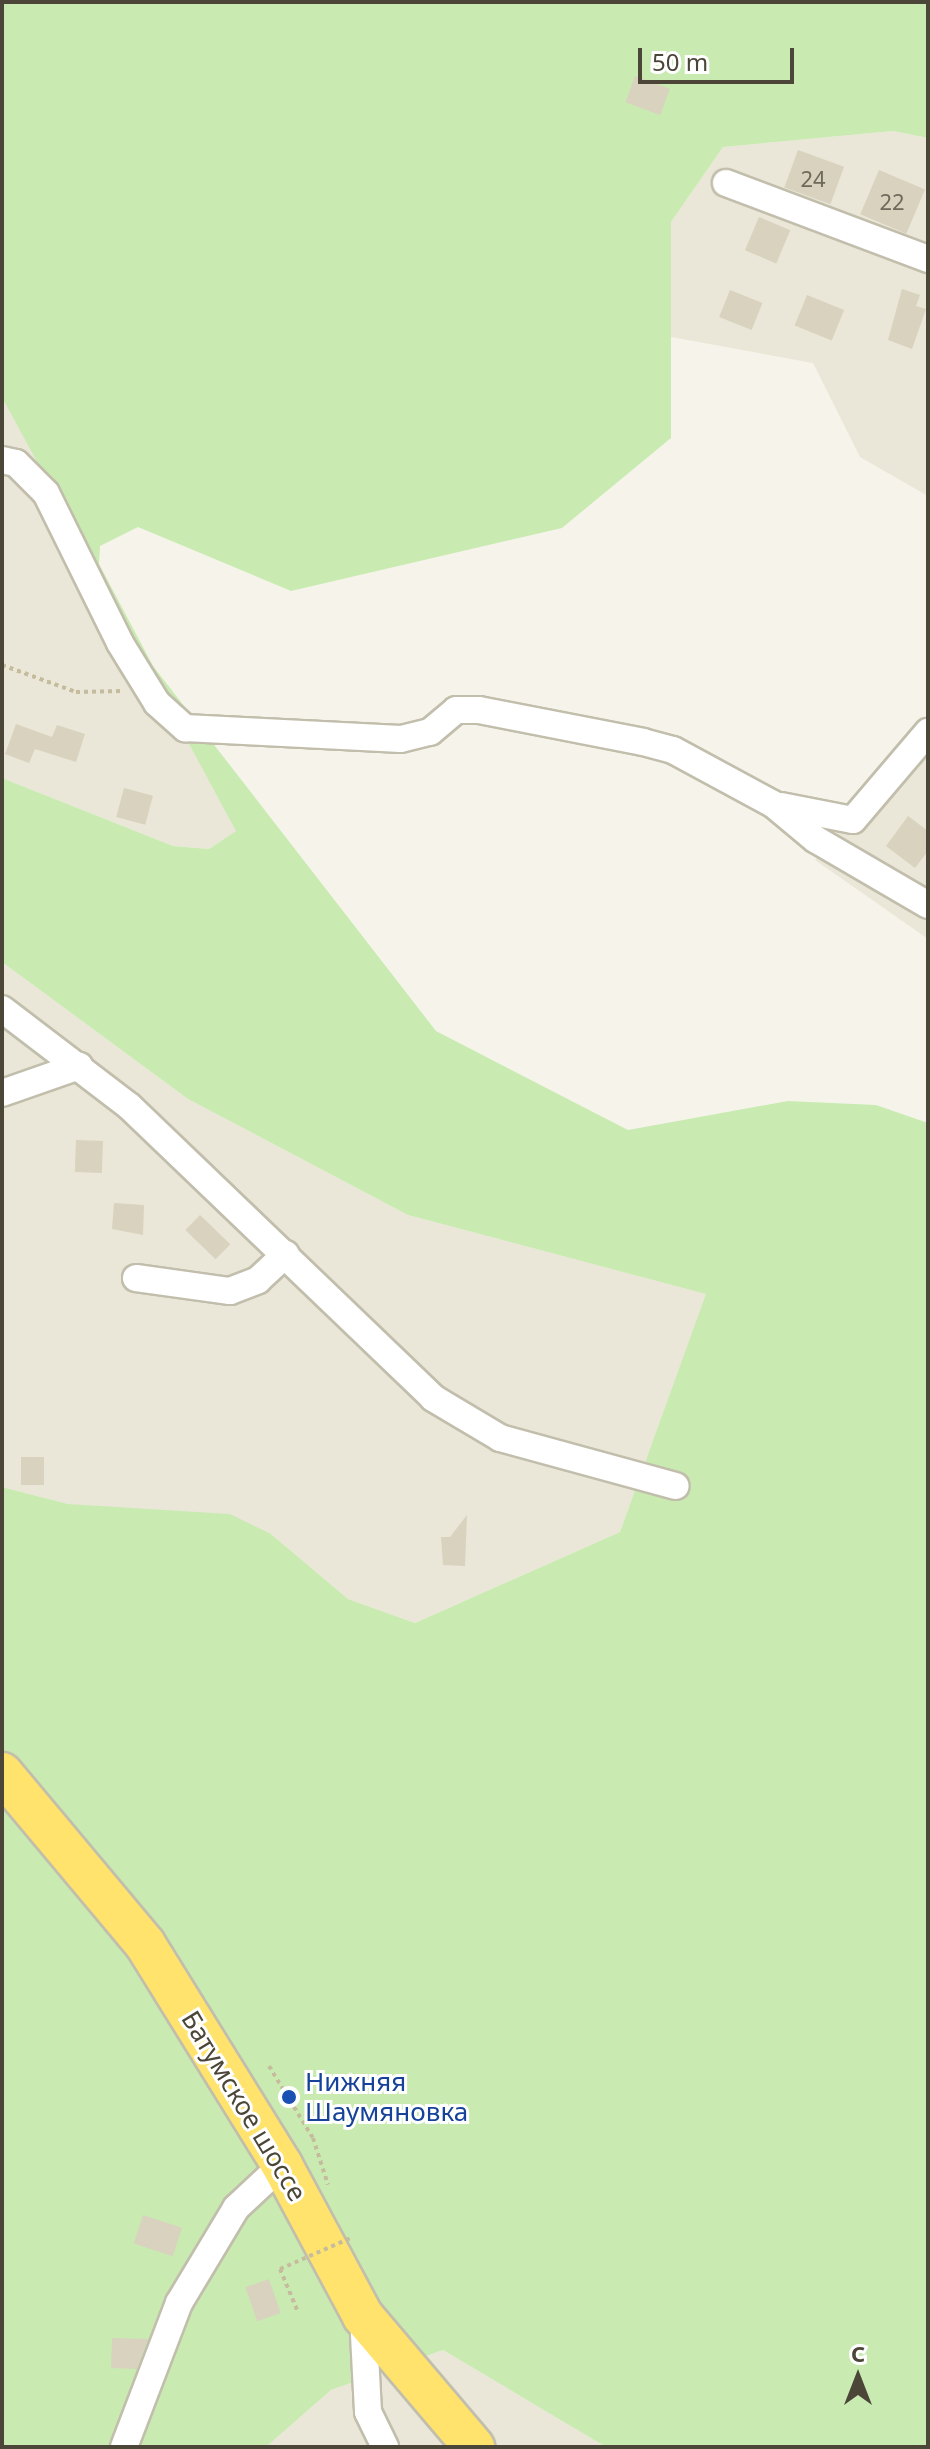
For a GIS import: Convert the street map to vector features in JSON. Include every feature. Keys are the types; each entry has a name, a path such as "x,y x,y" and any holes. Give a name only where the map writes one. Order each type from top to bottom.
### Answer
{"highway":[{"name":"Батумское шоссе","path":"2,1773 145,1944 282,2165 363,2316 474,2447"}],"street":[{"path":"726,183 928,259"},
{"path":"2,460 16,463 46,493 147,687 185,728 401,739 430,732 456,710 479,710 673,750 773,804 815,839 928,905"},
{"path":"773,804 853,820 928,732"},
{"path":"2,1009 79,1066 286,1254 433,1398 500,1438 676,1486"},
{"path":"2,1093 79,1066"},
{"path":"136,1278 230,1291 258,1280 286,1254"},
{"path":"124,2447 179,2303 236,2208 282,2165"},
{"path":"363,2316 368,2412 385,2447"}],"path":[{"path":"2,665 76,692 147,687"},
{"path":"269,2066 313,2138 332,2195"},
{"path":"298,2312 280,2269 353,2237"}],"shaded area":[{"path":"893,131 928,138 928,496 860,457 813,363 671,337 671,222 723,147"},
{"path":"2,390 237,831 209,849 173,846 2,778"},
{"path":"928,714 928,939 815,860"},
{"path":"2,962 188,1099 408,1215 707,1294 620,1532 415,1623 348,1599 271,1534 68,1504 2,1487"},
{"path":"443,2350 606,2447 266,2447 331,2390"}],"green space":[{"path":"2,2 928,2 928,138 893,131 723,147 671,222 671,438 562,528 291,591 138,527 100,546 99,564 153,666 436,1031 628,1130 788,1101 876,1105 928,1123 928,2447 606,2447 443,2350 331,2390 266,2447 2,2447 2,1487 68,1504 230,1514 271,1534 348,1599 415,1623 620,1532 706,1294 408,1215 188,1099 2,962 2,778 173,846 209,849 236,831 2,397"}],"building":[{"path":"635,76 670,89 660,115 625,102"},
{"path":"798,150 844,167 830,204 784,188"},
{"path":"879,170 925,190 906,234 860,214"},
{"path":"759,217 790,230 776,263 745,250"},
{"path":"902,289 920,295 916,306 926,309 912,349 888,340"},
{"path":"730,290 762,303 752,330 719,317"},
{"path":"807,295 844,310 832,341 795,326"},
{"path":"16,724 52,737 57,725 85,734 76,762 35,749 29,763 5,754"},
{"path":"124,788 153,796 145,825 116,817"},
{"path":"908,816 928,831 928,851 915,868 886,846"},
{"path":"76,1140 103,1141 102,1173 75,1172"},
{"path":"114,1203 144,1205 143,1235 112,1229"},
{"path":"200,1215 230,1244 216,1259 185,1230"},
{"path":"21,1457 44,1457 44,1485 21,1485"},
{"path":"467,1515 465,1566 443,1565 441,1537 450,1537"},
{"path":"143,2215 182,2228 173,2256 134,2244"},
{"path":"269,2279 281,2313 257,2321 245,2287"},
{"path":"112,2338 148,2339 137,2369 111,2368"}],"place":[{"name":"Нижняя Шаумяновка","path":"289,2097"}]}
